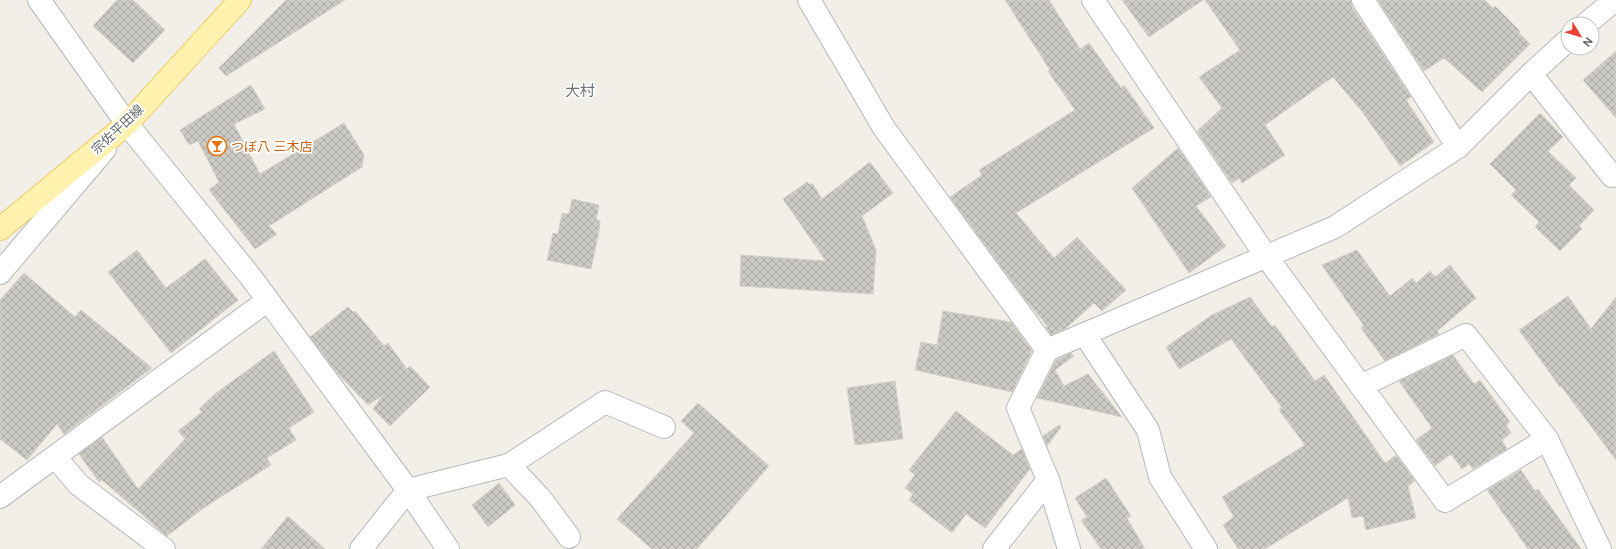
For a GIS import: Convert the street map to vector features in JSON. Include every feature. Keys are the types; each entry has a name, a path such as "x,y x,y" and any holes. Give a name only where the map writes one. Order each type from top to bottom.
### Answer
{"main road":[{"name":"宗佐平田線","path":"0,229 127,124 240,0"}],"street":[{"path":"39,0 127,124 268,300 408,490 448,549"},
{"path":"809,0 884,128 1047,350"},
{"path":"1093,0 1266,256 1445,501 1547,439"},
{"path":"1363,0 1458,147"},
{"path":"1596,16 1615,0"},
{"path":"1069,549 1048,480 1018,408 1047,350 1335,228 1458,147 1531,74 1560,47"},
{"path":"1531,74 1612,176"},
{"path":"0,273 127,124"},
{"path":"0,497 268,300"},
{"path":"1084,335 1148,430 1160,477 1206,549"},
{"path":"1361,386 1466,335 1547,439 1600,549"},
{"path":"362,549 408,490 509,465 605,402 664,428"},
{"path":"55,457 78,485 164,549"},
{"path":"509,465 541,499 569,537"},
{"path":"994,549 1048,480"}],"building":[{"path":"117,0 133,0 165,30 133,63 93,26"},
{"path":"286,0 345,0 226,76 219,68"},
{"path":"1005,0 1049,0 1080,49 1089,43 1121,88 1124,85 1154,128 1016,213 1054,258 1077,237 1126,290 1102,311 1094,303 1065,329 1051,335 1046,327 1048,327 1025,299 950,197 982,175 979,170 1075,110 1048,71 1050,70"},
{"path":"1122,0 1203,0 1149,37"},
{"path":"1205,0 1351,0 1352,7 1411,97 1406,100 1434,142 1400,166 1364,114 1333,77 1265,125 1285,155 1242,183 1239,178 1232,183 1197,131 1222,108 1199,77 1240,50"},
{"path":"1378,0 1485,0 1493,8 1495,6 1520,31 1519,33 1530,44 1482,92 1444,58 1424,71"},
{"path":"1616,51 1616,118 1583,80"},
{"path":"251,85 265,109 234,124 260,174 344,123 364,155 362,167 269,226 277,234 255,249 209,190 219,182 198,141 189,145 180,130"},
{"path":"1540,113 1563,137 1549,150 1549,152 1576,178 1569,185 1594,210 1579,226 1582,229 1560,251 1535,227 1539,222 1511,195 1516,190 1490,164"},
{"path":"1178,148 1211,197 1196,206 1226,246 1189,273 1132,188"},
{"path":"870,162 893,193 862,216 876,250 873,294 740,286 741,255 826,261 783,199 807,182 810,185 812,183 822,199"},
{"path":"572,199 599,205 596,220 600,221 599,231 591,269 547,260 553,233 558,234 562,213 569,214"},
{"path":"137,250 166,288 205,259 238,300 171,353 108,272"},
{"path":"1357,250 1390,296 1412,278 1416,283 1430,271 1435,277 1450,265 1476,298 1437,331 1439,334 1385,361 1361,328 1364,326 1322,265"},
{"path":"24,273 75,317 81,310 152,368 64,434 57,424 27,460 0,439 0,300"},
{"path":"1568,296 1591,329 1616,297 1616,460 1561,386 1560,387 1519,330"},
{"path":"1250,297 1272,327 1275,325 1315,381 1324,375 1385,463 1396,455 1415,481 1408,486 1416,518 1366,530 1363,516 1352,518 1348,498 1265,549 1238,549 1223,525 1234,517 1222,497 1305,445 1279,410 1282,408 1231,339 1179,369 1166,347 1212,315"},
{"path":"348,307 353,312 355,311 384,346 388,343 407,369 410,366 430,387 390,426 373,409 383,395 368,405 338,374 310,337"},
{"path":"943,311 1011,322 1032,351 1012,392 915,370 921,342 937,345"},
{"path":"274,351 314,412 289,428 296,440 267,458 271,465 205,507 167,536 102,480 99,482 79,454 102,437 138,489 185,439 178,431 202,412 199,409 216,393"},
{"path":"1071,353 1074,356 1055,370 1064,386 1088,374 1122,417 1037,398 1056,360"},
{"path":"1453,355 1474,384 1480,380 1510,422 1506,425 1511,433 1502,440 1507,449 1473,469 1469,464 1462,469 1451,454 1435,466 1416,440 1432,428 1399,381"},
{"path":"895,381 903,439 855,445 847,388"},
{"path":"698,403 769,466 697,549 652,549 617,519 694,433 681,421"},
{"path":"956,411 1013,455 1022,449 1030,469 985,528 966,514 952,533 909,500 913,494 905,488 915,475 909,470"},
{"path":"1059,425 1061,427 1047,446 1043,436"},
{"path":"1521,470 1535,491 1538,489 1581,549 1528,549 1487,490"},
{"path":"1106,478 1131,516 1127,518 1145,549 1101,549 1081,520 1087,517 1075,498"},
{"path":"499,483 515,505 488,527 472,505"},
{"path":"288,516 325,549 261,549"}],"place":[{"name":"つぼ八 三木店","path":"217,146"}],"district":[{"name":"大村","path":"580,91"}]}
